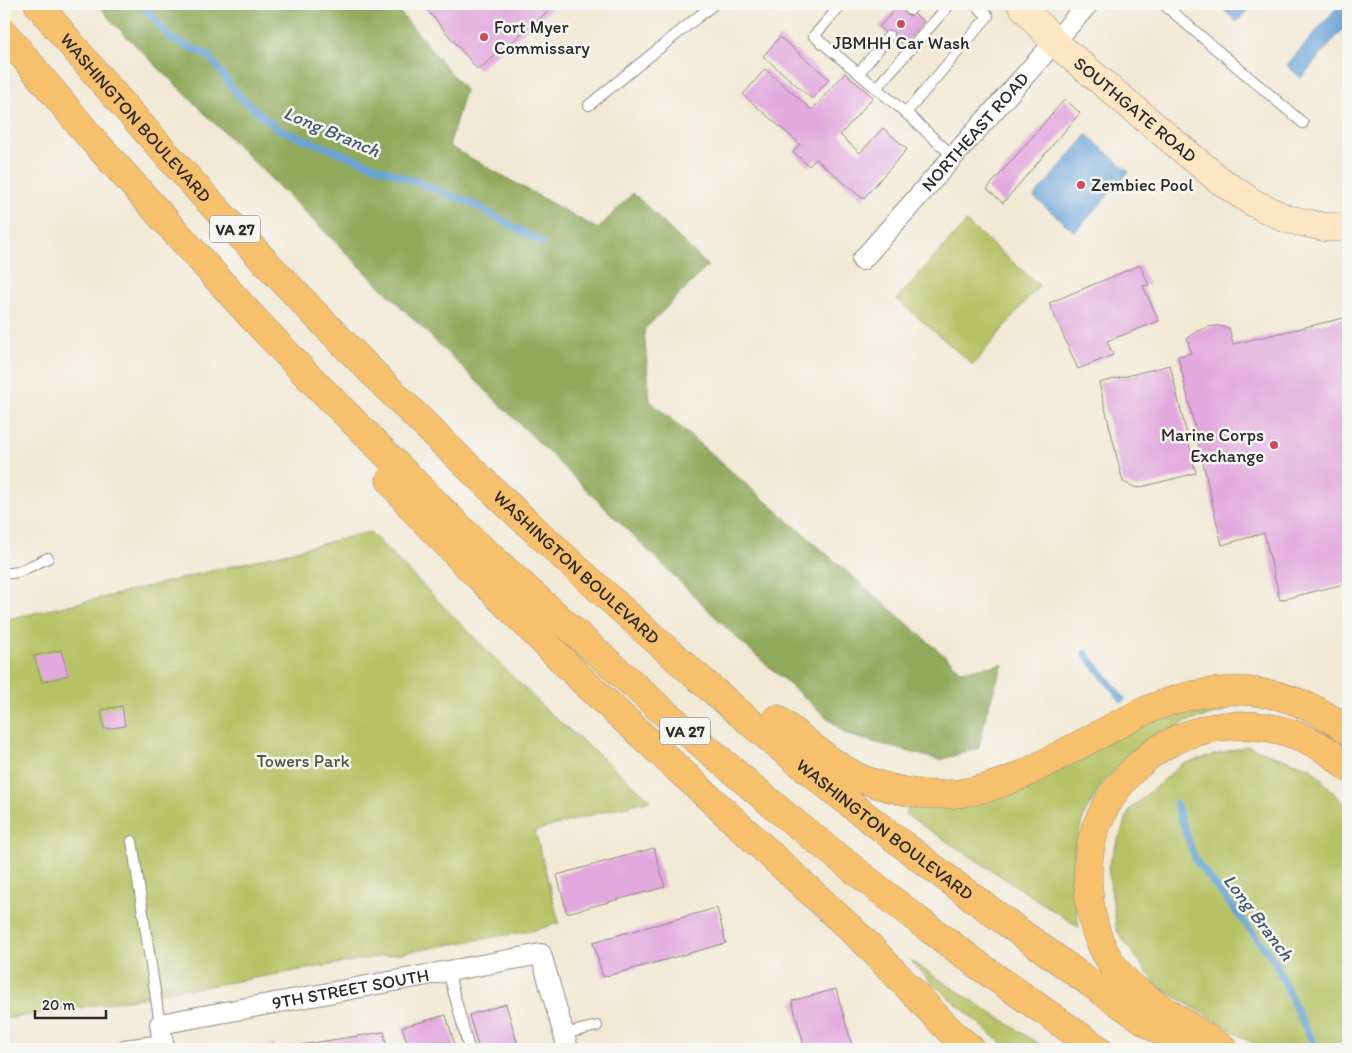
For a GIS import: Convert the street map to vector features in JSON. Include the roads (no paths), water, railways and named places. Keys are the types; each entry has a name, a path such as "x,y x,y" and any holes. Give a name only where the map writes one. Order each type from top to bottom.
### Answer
{"highway":[{"name":"WASHINGTON BOULEVARD","path":"38,4 116,98 296,294 444,444 574,566 747,719 902,844 1081,976 1188,1049"},
{"name":"VA 27","path":"4,33 92,139 206,266 306,374 473,541 658,708 785,815 919,921 1098,1049"},
{"path":"306,374 414,510 467,566 581,679 867,944 953,1034 971,1049"},
{"path":"637,623 844,769 877,784 915,793 953,795 988,788 1006,782 1138,714 1155,706 1192,694 1253,691 1271,694 1308,706 1348,731"},
{"path":"1224,1049 1131,986 1108,957 1093,923 1088,884 1088,865 1098,821 1122,782 1153,753 1172,741 1213,728 1252,726 1273,728 1296,734 1314,743 1348,768"}],"street":[{"name":"SOUTHGATE ROAD","path":"1021,4 1054,42 1218,179 1252,202 1287,219 1347,229"},
{"name":"NORTHEAST ROAD","path":"862,260 1088,4"},
{"name":"9TH STREET SOUTH","path":"162,1038 448,971 541,954 566,1042"}],"lane":[{"path":"589,105 714,4"},
{"path":"842,4 814,36 906,113 954,157"},
{"path":"876,88 950,4"},
{"path":"906,113 988,16 974,4"},
{"path":"1163,4 1303,124"},
{"path":"859,73 889,36"},
{"path":"4,574 18,572 48,558"},
{"path":"124,1045 162,1038 132,841"},
{"path":"448,971 468,1049"},
{"path":"566,1042 597,1026"}],"water":[{"path":"1228,4 1253,4 1237,22 1223,9"},
{"path":"1340,4 1348,4 1348,23 1301,78 1287,65"},
{"name":"Zembiec Pool","path":"1087,135 1129,172 1075,232 1034,197"}],"waterway":[{"name":"Long Branch","path":"142,4 170,38 209,56 237,94 278,129 471,203 543,243"},
{"name":"Long Branch","path":"1085,653 1122,699"},
{"name":"Long Branch","path":"1176,804 1196,861 1275,961 1299,1016 1317,1049"}],"place":[{"name":"JBMHH Car Wash","path":"901,24"},
{"name":"Fort Myer Commissary","path":"484,37"},
{"name":"Zembiec Pool","path":"1081,185"},
{"name":"Marine Corps Exchange","path":"1274,445"}],"park label":[{"name":"Towers Park","path":"303,761"}]}
